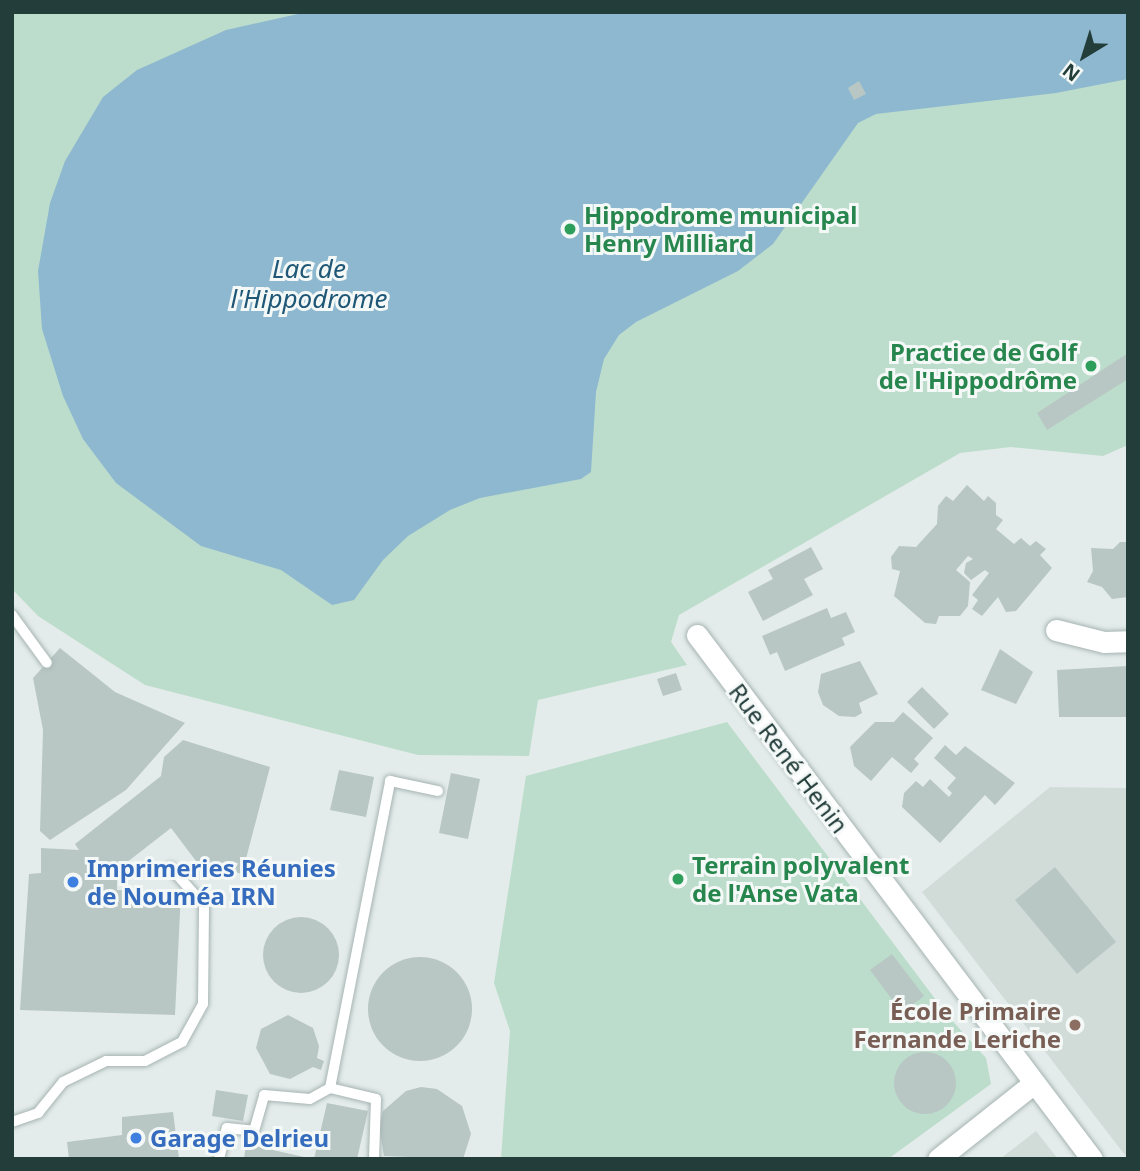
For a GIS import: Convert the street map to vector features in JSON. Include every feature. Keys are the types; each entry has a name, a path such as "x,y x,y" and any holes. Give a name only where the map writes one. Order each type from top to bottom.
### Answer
{"street":[{"path":"1056,630 1104,642 1128,641"},
{"name":"Rue René Henin","path":"697,635 1092,1159"},
{"path":"938,1159 1034,1083"}],"lane":[{"path":"12,615 47,663"},
{"path":"330,1088 390,781 438,791"},
{"path":"12,1122 38,1113 63,1082 106,1061 145,1061 182,1042 203,1004 204,905 171,868"},
{"path":"219,1159 227,1128 254,1131 264,1095 310,1099 330,1088 376,1099 374,1159"}],"shaded area":[{"name":"École Primaire Fernande Leriche","path":"1050,787 1128,788 1128,1159 922,892"},
{"path":"1036,1131 1058,1159 1000,1159"}],"green space":[{"name":"Hippodrome municipal Henry Milliard","path":"12,12 1128,12 1128,445 1103,456 1011,447 960,453 679,615 671,642 687,665 538,700 529,756 418,755 145,685 38,616 12,589"},
{"name":"Terrain polyvalent de l'Anse Vata","path":"727,722 948,1016 986,1058 991,1084 888,1159 501,1159 510,1031 494,983 526,776"}],"water":[{"name":"Lac de l'Hippodrome","path":"307,12 1128,12 1128,79 1056,93 876,114 858,123 773,244 738,271 636,322 619,335 604,359 596,392 591,472 581,479 480,498 450,510 408,536 383,560 354,600 332,605 281,570 201,546 116,483 83,439 63,396 42,329 38,271 50,203 65,161 103,97 137,70 226,30"}],"building":[{"path":"859,81 866,94 854,100 848,88"},
{"path":"1128,353 1128,379 1047,430 1037,413"},
{"path":"967,485 984,501 988,496 996,503 996,515 1003,520 996,529 1014,544 1021,538 1030,546 1036,541 1046,549 1040,555 1052,568 1016,611 1006,612 998,597 982,616 972,609 978,600 972,595 989,573 985,570 971,580 964,573 966,563 973,559 968,556 956,570 970,582 968,606 960,616 939,616 936,624 925,623 894,596 900,571 892,569 891,557 899,546 916,547 937,524 938,506 946,496 953,501"},
{"path":"1120,542 1128,542 1128,597 1112,599 1102,587 1087,582 1093,571 1091,548 1113,549"},
{"path":"811,547 823,569 804,579 813,595 763,621 748,592 773,579 768,570"},
{"path":"827,608 831,618 846,612 855,632 842,638 845,645 785,671 777,652 770,655 762,636"},
{"path":"60,648 115,692 185,723 126,790 50,840 40,831 43,730 33,678"},
{"path":"1000,649 1033,672 1016,704 981,690"},
{"path":"860,661 878,694 859,703 862,713 855,717 839,716 823,705 818,692 821,674"},
{"path":"1128,666 1128,717 1059,717 1057,670"},
{"path":"676,673 682,690 663,696 657,679"},
{"path":"922,687 949,714 934,729 907,702"},
{"path":"903,712 933,738 914,759 919,764 911,773 892,757 871,781 854,766 850,747 875,722 894,722"},
{"name":"Imprimeries Réunies de Nouméa IRN","path":"183,740 270,767 242,874 196,861 171,828 117,870 117,890 181,892 175,1015 20,1010 29,874 41,873 41,848 79,850 75,844 161,776 164,757"},
{"path":"945,745 956,755 965,746 1015,783 995,805 985,795 940,843 902,807 904,793 916,781 923,787 930,779 949,797 952,793 947,788 956,778 934,758"},
{"path":"339,770 374,777 366,817 330,810"},
{"path":"451,773 480,779 468,839 439,833"},
{"path":"1055,867 1116,942 1077,974 1015,900"},
{"path":"301,917 316,920 328,928 336,940 339,955 336,970 328,982 316,990 301,993 286,990 274,982 266,970 263,955 266,940 274,928 286,920"},
{"path":"892,954 924,996 902,1013 870,970"},
{"path":"420,957 440,961 457,972 468,989 472,1009 468,1029 457,1046 440,1057 420,1061 400,1057 383,1046 372,1029 368,1009 372,989 383,972 400,961"},
{"path":"288,1015 313,1028 319,1046 317,1058 324,1061 321,1070 313,1067 290,1079 270,1074 256,1048 261,1029"},
{"path":"925,1052 947,1061 956,1083 947,1105 925,1114 903,1105 894,1083 903,1061"},
{"path":"421,1087 437,1089 462,1106 471,1134 463,1159 384,1156 379,1126 383,1111 406,1091"},
{"path":"216,1090 248,1095 243,1121 212,1116"},
{"path":"327,1103 368,1111 357,1159 314,1159"},
{"name":"Garage Delrieu","path":"173,1112 179,1159 69,1159 67,1142 122,1135 122,1117"},
{"path":"246,1144 304,1157 244,1159"}],"place":[{"name":"Hippodrome municipal Henry Milliard","path":"570,229"},
{"name":"Practice de Golf de l'Hippodrôme","path":"1091,366"},
{"name":"Terrain polyvalent de l'Anse Vata","path":"678,879"},
{"name":"Imprimeries Réunies de Nouméa IRN","path":"73,882"},
{"name":"École Primaire Fernande Leriche","path":"1075,1025"},
{"name":"Garage Delrieu","path":"136,1138"}]}
